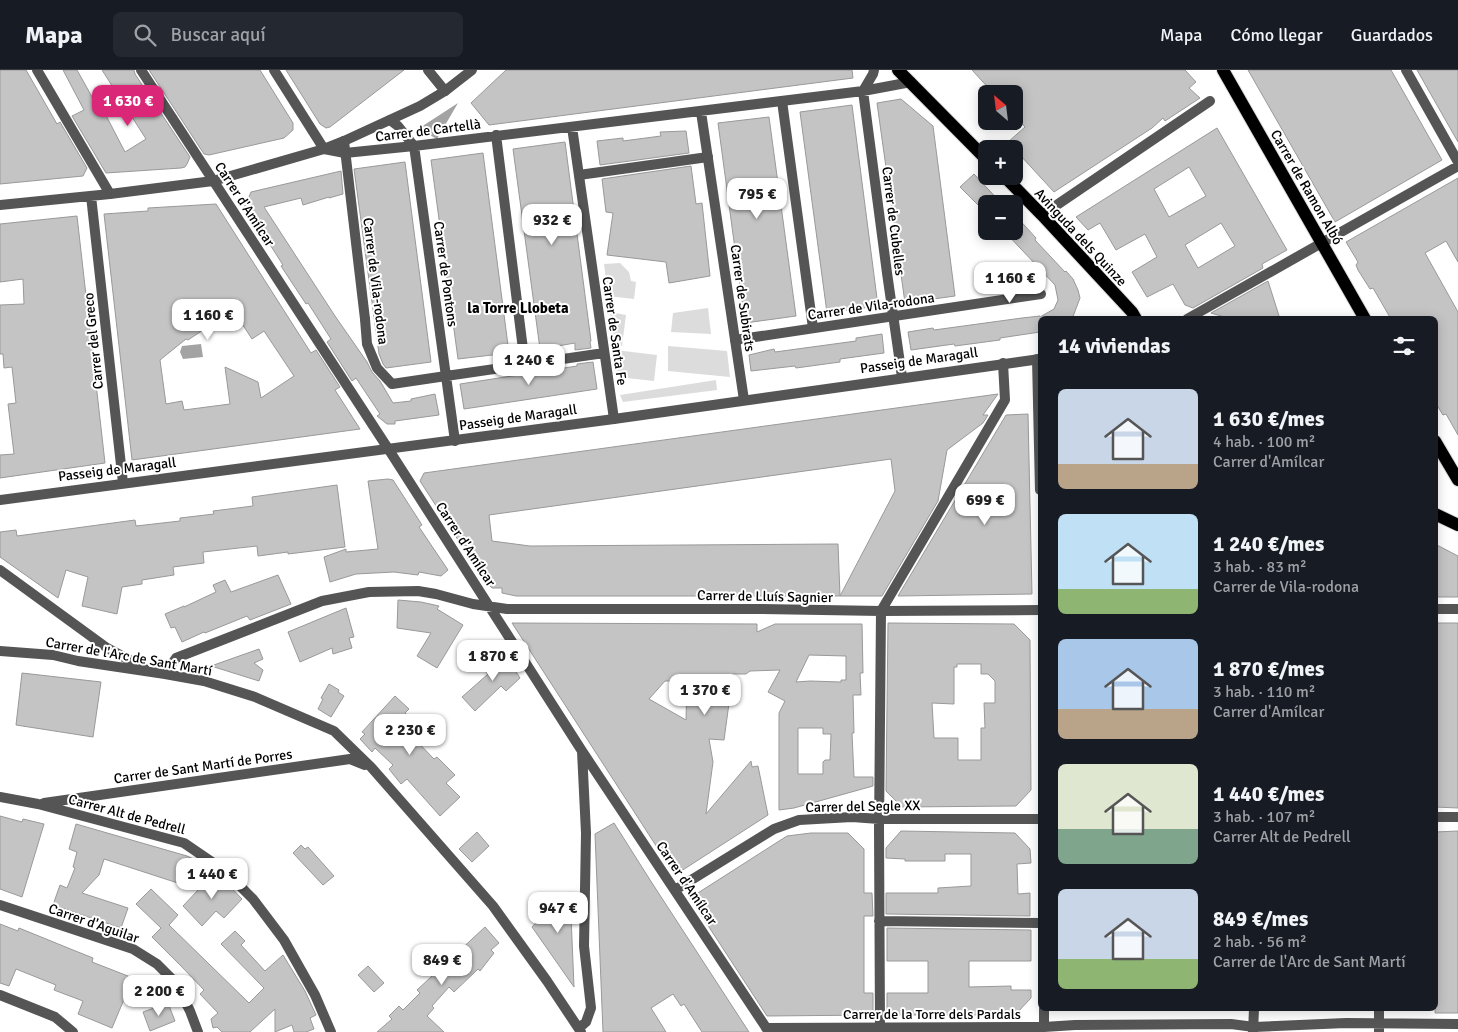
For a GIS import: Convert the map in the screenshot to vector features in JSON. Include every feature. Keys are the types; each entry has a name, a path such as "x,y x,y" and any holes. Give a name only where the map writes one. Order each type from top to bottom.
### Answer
{"main road":[{"path":"898,70 978,150"},
{"name":"Carrer de Ramon Albó","path":"1223,70 1364,316"},
{"name":"Avinguda dels Quinze","path":"1013,185 1132,316"},
{"path":"1438,446 1458,480"},
{"path":"1438,516 1458,526"}],"street":[{"path":"37,70 110,194"},
{"name":"Carrer d'Amílcar","path":"142,70 582,751 768,1030"},
{"path":"274,70 324,149 420,106 445,91 472,70"},
{"path":"428,70 445,91"},
{"path":"863,91 874,70"},
{"path":"1192,316 1323,243 1456,161 1406,70"},
{"name":"Carrer de Cartellà","path":"0,205 213,181 324,149 346,153 414,146 701,112 863,91 911,82"},
{"name":"Carrer de Cubelles","path":"863,91 902,377"},
{"path":"782,101 813,328"},
{"path":"1042,215 1210,101"},
{"name":"Carrer de Subirats","path":"701,112 744,400"},
{"path":"390,120 398,126 414,146"},
{"name":"Carrer de Santa Fe","path":"572,127 614,419"},
{"path":"496,135 525,364"},
{"name":"Carrer de Vila-rodona","path":"344,141 368,344 377,368 392,384 604,353"},
{"name":"Carrer de Pontons","path":"414,146 455,441"},
{"path":"579,175 708,157"},
{"name":"Carrer del Greco","path":"91,196 123,483"},
{"name":"Carrer de Vila-rodona","path":"735,340 1041,294"},
{"name":"Passeig de Maragall","path":"0,500 389,450 1038,359"},
{"path":"880,1028 879,819 881,611 1005,400 1003,363"},
{"path":"0,570 107,648 148,671"},
{"name":"Carrer de Lluís Sagnier","path":"166,674 176,658 322,601 368,592 418,591 462,602 517,609 1038,610"},
{"path":"1438,609 1458,609"},
{"name":"Carrer de l'Arc de Sant Martí","path":"0,651 53,655 78,662 204,680 255,697 334,732 371,767 493,906 580,1030"},
{"path":"580,1030 586,1022 591,1008 584,946 586,832 582,751"},
{"name":"Carrer de Sant Martí de Porres","path":"38,804 350,759 371,767"},
{"name":"Carrer Alt de Pedrell","path":"0,797 38,804 184,843 225,871 253,899 284,940 315,995 331,1032"},
{"path":"1438,817 1458,817"},
{"name":"Carrer del Segle XX","path":"675,890 774,829 799,820 852,818 1038,819"},
{"name":"Carrer d'Aguilar","path":"0,905 133,949 157,964 176,983 190,1010 198,1032"},
{"path":"879,921 1038,923"},
{"path":"0,995 55,1016 72,1032"},
{"path":"1044,1011 1044,1030"},
{"path":"1254,1011 1254,1030"},
{"path":"1379,1028 1380,1011"},
{"name":"Carrer de la Torre dels Pardals","path":"768,1030 880,1028 1044,1030 1075,1025 1221,1024 1254,1030 1379,1028 1458,1024"}],"shaded area":[{"path":"458,103 437,139 418,129"},
{"path":"620,263 629,272 631,281 636,282 634,299 608,296 604,264"},
{"path":"708,308 711,334 671,332 673,313"},
{"path":"610,312 626,315 622,346 614,346"},
{"path":"201,344 203,357 183,359 180,352 182,346"},
{"path":"668,346 727,351 730,377 668,371"},
{"path":"615,350 657,355 654,381 618,377"},
{"path":"716,380 717,390 623,402 620,395"}],"building":[{"path":"0,70 26,70 57,124 60,122 87,168 83,176 0,184"},
{"path":"63,70 77,70 96,104 99,102 125,152 146,139 102,70 134,70 190,157 185,167 106,173 72,116 84,110"},
{"path":"149,70 260,70 293,123 293,130 284,138 209,155 204,154"},
{"path":"286,70 404,70 330,127 326,128 320,124"},
{"path":"506,70 852,70 853,78 489,125 471,103"},
{"path":"972,70 1185,70 1196,82 1189,88 1200,98 1165,121 1163,118 1152,128 1054,192 1023,158 1023,140 1010,140 1025,127 1023,125 1023,85 986,85"},
{"path":"1248,70 1391,70 1442,160 1335,222"},
{"path":"1417,70 1458,70 1458,142"},
{"path":"901,99 933,126 955,296 905,303 877,103"},
{"path":"852,105 878,306 827,313 800,112"},
{"path":"769,117 796,316 745,323 718,123"},
{"path":"1217,128 1287,250 1262,264 1263,268 1193,308 1185,305 1173,284 1147,297 1132,272 1157,257 1145,234 1116,250 1100,223 1088,230 1076,217","holes":["1189,167 1206,196 1169,217 1154,189","1221,223 1235,246 1198,268 1185,245"]},
{"path":"686,131 689,153 600,165 597,141 623,138 623,141 661,136 660,132"},
{"path":"565,142 591,348 575,350 575,343 540,349 513,149"},
{"path":"483,153 509,353 458,359 431,160"},
{"path":"405,162 431,362 386,368 379,354 354,169"},
{"path":"691,166 696,204 702,203 710,276 669,283 666,262 607,255 613,213 606,212 602,179"},
{"path":"341,171 343,194 303,205 301,198 264,207 393,403 411,401 411,399 435,394 439,415 395,421 395,424 387,424 377,416 380,414 356,378 352,381 327,342 331,339 281,266 283,265 260,229 258,230 244,208 251,192"},
{"path":"974,174 978,178 978,185 984,185 994,195 978,195 978,205 960,187"},
{"path":"1458,178 1458,262 1446,241 1425,253 1458,312 1458,435 1446,414 1443,415 1438,407 1438,316 1389,316 1373,288 1370,289 1358,270 1356,265 1358,262 1346,242"},
{"path":"216,204 311,353 316,350 340,387 335,390 360,429 132,460 104,214 148,211 148,208","holes":["233,310 252,339 264,331 294,376 261,398 258,382 225,367 230,404 184,410 182,401 166,404 160,360 186,339 188,340"]},
{"path":"77,216 105,463 0,478 0,455 14,454 8,404 16,403 12,367 4,368 3,354 0,354 0,305 24,304 23,279 0,282 0,224"},
{"path":"1023,224 1036,238 1035,240 1073,279 1080,298 1073,316 1042,316 1054,309 1058,300 1055,285 1012,240 1023,240"},
{"path":"1268,281 1279,316 1221,316 1211,313"},
{"path":"1038,316 1038,332 955,346 954,344 911,350 908,332"},
{"path":"882,334 884,353 796,368 795,366 751,371 749,355 774,349 775,352 856,341 856,338"},
{"path":"593,362 597,389 464,409 460,384"},
{"path":"998,394 983,415 988,415 983,423 947,450 938,501 882,596 840,596 516,596 502,593 502,588 492,588 485,581 471,559 466,545 462,546 420,481 424,473","holes":["891,459 895,491 840,596 838,544 530,546 492,541 489,515"]},
{"path":"1028,414 1032,594 898,596 1006,415"},
{"path":"393,480 422,525 419,527 448,570 441,576 419,572 418,575 394,572 356,574 330,582 324,557 346,549 346,552 378,549 368,481"},
{"path":"337,485 345,547 258,556 257,546 203,552 204,563 173,567 174,575 142,580 142,584 122,587 117,614 82,606 88,577 66,570 58,598 0,557 0,532 16,530 17,536 135,520 136,526 180,521 180,518 214,514 213,511 253,506 252,497"},
{"path":"1438,546 1458,556 1458,597 1438,597"},
{"path":"278,575 291,604 250,620 247,616 182,642 175,627 171,628 165,614 216,592 213,585 225,580 231,592"},
{"path":"398,600 439,606 437,609 463,625 437,668 417,656 431,633 397,628"},
{"path":"346,608 354,637 349,638 352,648 333,654 332,648 300,662 288,632"},
{"path":"512,623 757,624 757,632 775,624 862,624 863,673 860,673 861,695 853,695 854,777 873,777 873,786 794,808 779,810 779,713 785,701 768,692 780,670 750,671 746,674 733,674 724,740 709,739 713,762 706,814 751,761 752,767 758,766 768,815 675,875","holes":["809,655 846,656 846,680 841,680 841,682 796,682","665,681 687,681 686,720 649,699","798,728 823,728 823,734 831,734 830,760 823,762 823,774 798,774"]},
{"path":"888,623 1014,624 1030,640 1031,790 1016,806 902,807 886,791","holes":["957,664 981,664 981,674 988,674 995,681 995,703 984,703 985,728 981,728 981,760 958,760 958,738 934,738 932,703 954,704 954,667 957,667"]},
{"path":"1438,623 1458,623 1458,808 1438,807"},
{"path":"259,649 263,659 254,663 263,670 259,681 211,666"},
{"path":"503,651 520,678 506,691 501,686 475,711 462,697 488,674 484,670"},
{"path":"22,673 101,682 93,737 16,725"},
{"path":"329,684 339,690 338,692 344,696 331,717 318,709 323,699 321,698"},
{"path":"395,696 409,709 405,713 416,723 408,732 434,759 437,757 455,775 446,783 460,797 440,816 407,779 401,784 389,769 393,765 375,748 372,752 360,739 365,734 362,732"},
{"path":"0,816 22,822 23,819 44,824 22,897 0,889"},
{"path":"614,823 749,1032 702,1032 684,1004 681,1006 673,994 651,1008 666,1032 603,1032 595,834"},
{"path":"76,824 187,856 198,861 190,887 104,859 99,875 82,893 128,908 121,928 53,905 60,885 67,888 75,868 73,867 77,852 69,849"},
{"path":"901,831 1015,833 1030,849 1031,863 1017,864 1018,894 1030,893 1030,916 886,914 886,893 938,893 938,888 971,886 971,854 945,854 945,861 905,861 905,859 886,858 886,848"},
{"path":"1458,831 1458,1013 1435,1013 1435,1011 1438,1011 1438,832"},
{"path":"477,832 489,846 472,862 459,849"},
{"path":"811,833 848,833 864,849 864,893 872,893 873,916 864,916 864,993 873,993 873,1015 767,1016 690,898 787,836"},
{"path":"301,845 305,849 308,847 334,876 323,885 293,853"},
{"path":"215,872 242,899 224,918 216,911 202,926 183,906"},
{"path":"151,889 178,915 169,925 249,1003 264,988 221,944 235,931 245,941 241,945 265,971 283,955 305,991 316,1015 310,1018 314,1029 306,1032 294,1032 292,1025 275,1032 275,1009 250,1032 222,1032 217,1027 213,1028 211,1019 218,1013 200,994 204,990 152,937 161,928 136,904"},
{"path":"570,892 574,987 532,927 553,904"},
{"path":"0,924 18,931 19,928 93,958 92,962 133,978 112,1028 78,1014 83,1001 54,990 56,985 16,969 9,986 0,983"},
{"path":"485,927 499,943 491,950 494,953 480,971 478,969 454,992 449,987 432,1006 434,1008 427,1016 444,1032 377,1032 392,1019 389,1016 399,1006 403,1010 420,993 417,990"},
{"path":"887,928 1031,930 1031,961 969,961 969,987 1011,986 1011,990 1031,990 1031,998 1015,1015 887,1015 887,993 928,993 928,961 887,961"},
{"path":"368,966 384,983 374,992 358,975"},
{"path":"168,1003 175,1021 150,1031 143,1012"}],"district":[{"name":"la Torre Llobeta","path":"518,308"}]}
